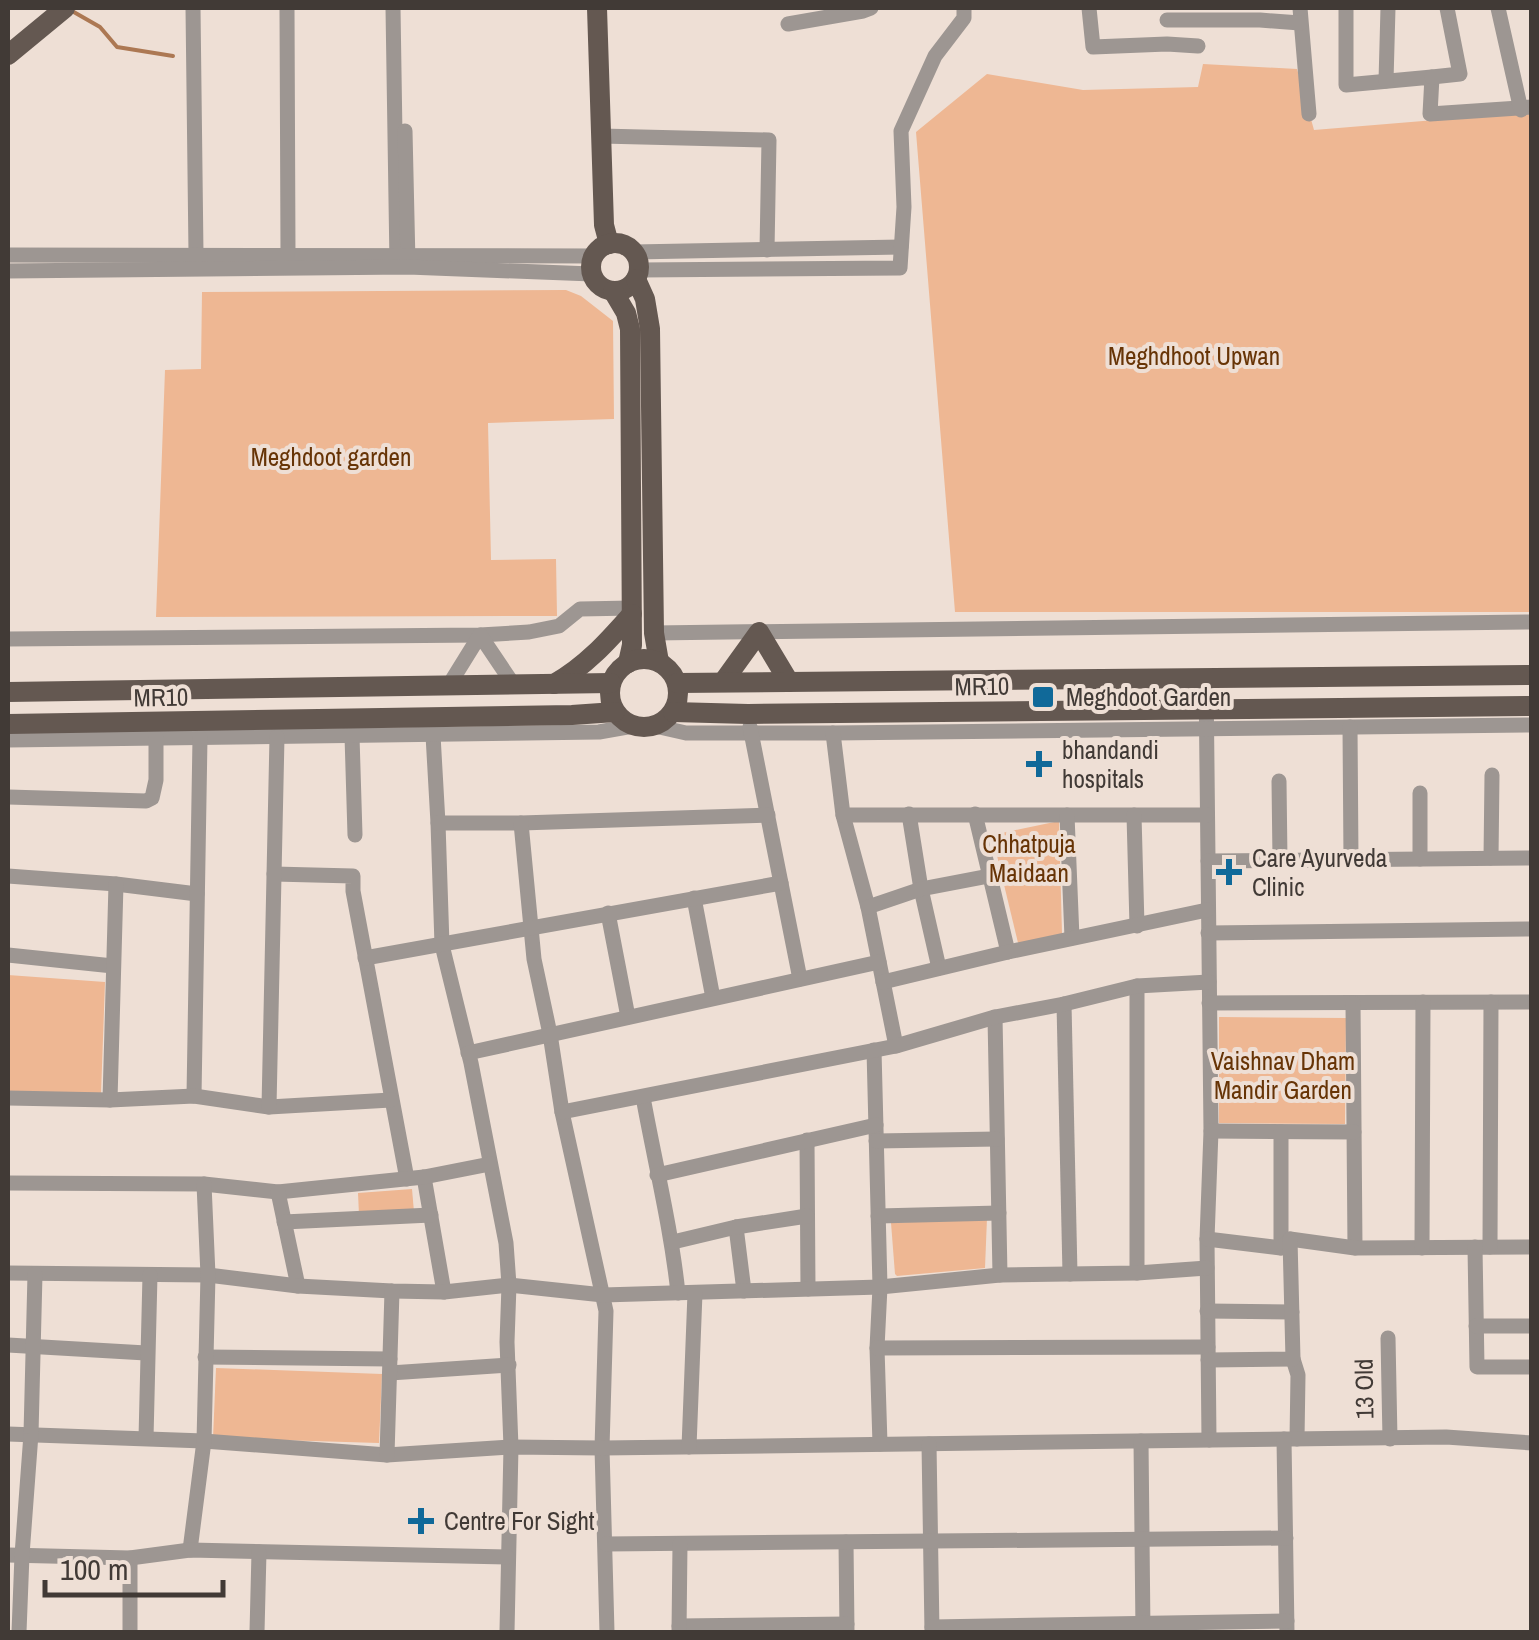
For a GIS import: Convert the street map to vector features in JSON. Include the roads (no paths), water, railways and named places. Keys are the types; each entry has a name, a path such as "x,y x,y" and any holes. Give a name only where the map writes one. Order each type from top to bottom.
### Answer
{"main road":[{"path":"8,56 65,8"},
{"path":"596,8 604,225 598,258 600,286 612,291 626,288 637,267"},
{"path":"598,258 623,244 637,267 650,330 654,633 659,662"},
{"path":"612,291 630,328 632,645 628,662"},
{"path":"552,685 578,670 601,649 632,611"},
{"path":"723,682 759,632 789,682"},
{"path":"628,662 659,662 674,674 678,703 665,721 654,726 633,726 615,712 611,683 628,662"},
{"name":"MR10","path":"678,683 1532,675"},
{"name":"MR10","path":"8,692 611,683"},
{"name":"MR10","path":"674,712 750,723 1206,719 1532,706"},
{"name":"MR10","path":"8,724 572,716 615,712"}],"street":[{"path":"193,8 196,254"},
{"path":"287,8 288,254"},
{"path":"392,8 403,260"},
{"path":"402,8 403,260"},
{"path":"788,24 872,8"},
{"path":"637,267 900,268 904,207 901,131 936,56 964,18 964,8"},
{"path":"1089,8 1093,47 1198,46"},
{"path":"1346,8 1346,85 1460,74 1447,8"},
{"path":"1386,81 1388,8"},
{"path":"1432,77 1430,114 1526,109 1498,8"},
{"path":"1167,44 1168,14 1300,15 1310,114"},
{"path":"601,136 769,140 767,250"},
{"path":"637,267 767,250 901,247"},
{"path":"8,255 288,254 403,260"},
{"path":"8,271 598,258"},
{"path":"8,638 480,635 559,626 580,609 632,611"},
{"path":"654,633 1532,622"},
{"path":"480,635 513,684"},
{"path":"449,685 480,635"},
{"path":"1206,678 1209,1440"},
{"path":"654,726 686,733 750,723 833,733 1206,719 1350,726 1532,725"},
{"path":"750,723 800,979"},
{"path":"8,740 599,732 633,726"},
{"path":"1350,726 1350,860"},
{"path":"833,733 843,815 868,906 896,1046"},
{"path":"433,734 442,946 468,1052 506,1244 511,1446 507,1632"},
{"path":"269,1107 277,736"},
{"path":"352,736 355,835"},
{"path":"8,797 146,801 152,798 156,780 156,738"},
{"path":"194,1096 200,738"},
{"path":"1491,858 1492,775"},
{"path":"1279,781 1280,860"},
{"path":"1420,793 1420,859"},
{"path":"910,814 921,890 939,968"},
{"path":"975,814 1008,952"},
{"path":"1067,814 1072,938"},
{"path":"438,823 768,815"},
{"path":"843,815 1207,815"},
{"path":"1134,815 1137,926"},
{"path":"521,823 534,959 562,1112 606,1311 602,1448 607,1632"},
{"path":"1208,861 1532,858"},
{"path":"274,874 353,876 407,1178"},
{"path":"8,876 197,894"},
{"path":"868,906 989,876"},
{"path":"365,958 781,882"},
{"path":"110,1100 116,884"},
{"path":"694,898 713,998"},
{"path":"883,982 1207,910"},
{"path":"608,914 628,1017"},
{"path":"1208,933 1532,930"},
{"path":"8,956 113,966"},
{"path":"468,1052 879,962"},
{"path":"562,1112 896,1046 995,1017 1137,986 1209,982"},
{"path":"1137,986 1137,1273"},
{"path":"1422,1248 1423,1002"},
{"path":"1490,1002 1477,1367 1532,1367"},
{"path":"1209,1003 1532,1002"},
{"path":"1354,1003 1355,1248"},
{"path":"1064,1004 1070,1274"},
{"path":"995,1017 1000,1275"},
{"path":"874,1050 880,1444"},
{"path":"8,1098 110,1100 194,1096 269,1107 391,1100"},
{"path":"643,1097 657,1175 686,1293 690,1447"},
{"path":"1210,1131 1354,1132"},
{"path":"929,1444 932,1630 1287,1627 1286,1538 1298,1376 1292,1358 1280,1132"},
{"path":"657,1175 807,1140 876,1133 997,1139"},
{"path":"807,1140 808,1289"},
{"path":"8,1183 204,1184 278,1192 424,1177 490,1164"},
{"path":"424,1177 444,1292"},
{"path":"190,1550 204,1441 208,1275 204,1184"},
{"path":"278,1192 298,1286"},
{"path":"878,1216 998,1213"},
{"path":"284,1222 430,1215"},
{"path":"672,1242 808,1216"},
{"path":"736,1227 744,1291"},
{"path":"1206,1239 1355,1248 1532,1247"},
{"path":"8,1273 208,1275 298,1286 392,1291 444,1292 508,1285 602,1295 880,1287 1000,1275 1207,1268"},
{"path":"19,1632 15,1555 31,1434 34,1274"},
{"path":"146,1438 150,1275"},
{"path":"387,1454 392,1291"},
{"path":"1208,1312 1292,1312"},
{"path":"1476,1326 1532,1326"},
{"name":"13 Old","path":"1388,1338 1390,1439"},
{"path":"8,1345 146,1353"},
{"path":"877,1348 1292,1358"},
{"path":"205,1357 390,1366 508,1365"},
{"path":"8,1434 204,1441 387,1454 511,1446 1446,1437 1532,1443"},
{"path":"1141,1441 1143,1628"},
{"path":"606,1544 1286,1538"},
{"path":"680,1544 678,1630 778,1629 847,1628 846,1542"},
{"path":"15,1555 130,1558 190,1550 507,1557"},
{"path":"257,1632 259,1552"},
{"path":"130,1558 130,1632"}],"waterway":[{"path":"72,11 100,27 117,47 173,56"}],"place":[{"name":"Meghdoot Garden","path":"1043,697"},
{"name":"bhandandi hospitals","path":"1039,764"},
{"name":"Care Ayurveda Clinic","path":"1229,872"},
{"name":"Centre For Sight","path":"421,1521"}],"park label":[{"name":"Meghdhoot Upwan","path":"1194,356"},
{"name":"Meghdoot garden","path":"331,457"},
{"name":"Chhatpuja Maidaan","path":"1029,858"},
{"name":"Vaishnav Dham Mandir Garden","path":"1283,1076"}]}
